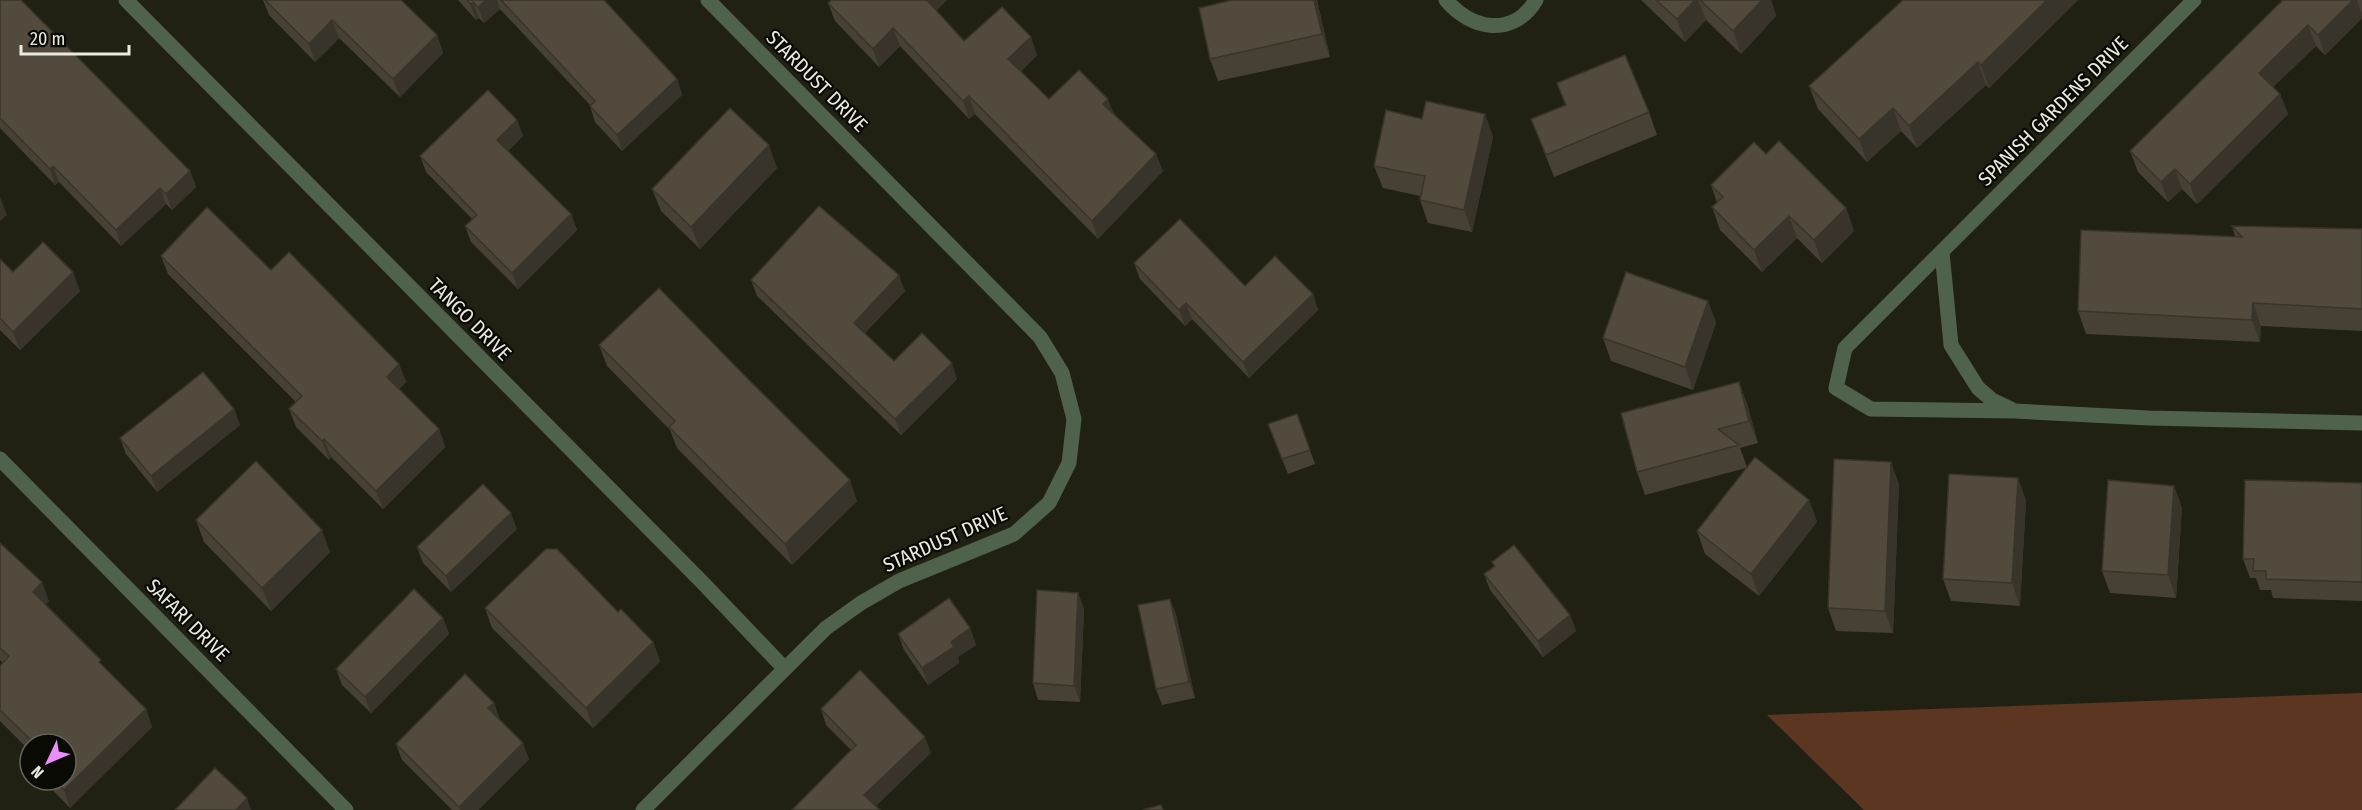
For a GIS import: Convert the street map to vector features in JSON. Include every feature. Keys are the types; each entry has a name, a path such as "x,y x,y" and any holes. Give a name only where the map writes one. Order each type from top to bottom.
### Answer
{"street":[{"name":"TANGO DRIVE","path":"126,0 694,574 784,668"},
{"name":"STARDUST DRIVE","path":"643,810 826,628 861,603 899,581 1014,534 1049,504 1069,463 1074,418 1062,373 1040,337 708,0"},
{"path":"1446,0 1456,12 1471,22 1489,26 1506,24 1522,16 1536,0"},
{"name":"SPANISH GARDENS DRIVE","path":"2194,0 1845,348 1836,388 1871,409 2015,411 2161,418 2362,423"},
{"name":"SPANISH GARDENS DRIVE","path":"1942,252 1952,345 1978,388 1992,400 2015,411"},
{"name":"SAFARI DRIVE","path":"0,459 346,810"}],"shaded area":[{"path":"2362,693 2362,810 1864,810 1767,715"}],"building":[{"path":"0,0 21,0 190,171 166,194 160,188 116,230 53,166 50,169 0,118"},
{"path":"265,0 401,0 437,35 393,79 332,20 309,44"},
{"path":"467,0 486,0 478,7"},
{"path":"501,0 604,0 677,79 617,135 590,106 595,101"},
{"path":"832,0 927,0 964,41 1002,7 1031,37 1008,59 1049,99 1079,70 1108,99 1103,104 1156,154 1092,221 969,96 963,101 893,28 873,49 828,3"},
{"path":"1232,0 1314,0 1322,34 1210,59 1199,8"},
{"path":"1656,0 1695,0 1677,19"},
{"path":"1700,0 1762,0 1733,31"},
{"path":"1903,0 2047,0 1981,65 1978,62 1909,126 1893,108 1859,139 1809,86"},
{"path":"2283,0 2353,0 2318,35 2308,25 2259,73 2280,94 2190,184 2175,169 2161,182 2130,151"},
{"path":"1625,55 1649,112 1546,155 1531,119 1566,105 1557,83"},
{"path":"488,90 517,120 497,140 571,214 512,273 465,226 477,215 420,156"},
{"path":"1426,101 1485,114 1464,210 1420,200 1425,176 1374,166 1386,110 1422,119"},
{"path":"730,108 769,145 691,227 652,189"},
{"path":"1779,141 1846,208 1814,240 1789,216 1754,250 1712,207 1723,197 1711,185 1754,142 1766,154"},
{"path":"819,206 899,275 854,323 894,361 922,333 952,363 895,419 751,280"},
{"path":"207,207 271,270 289,252 399,364 387,377 439,429 376,491 324,439 322,441 289,409 302,396 161,256"},
{"path":"1180,219 1245,286 1275,256 1313,294 1243,362 1186,303 1179,310 1134,263"},
{"path":"2232,226 2362,229 2362,309 2253,303 2252,320 2078,311 2081,230 2242,237"},
{"path":"43,242 73,272 13,332 0,318 0,259 13,272"},
{"path":"1626,272 1708,301 1685,367 1603,338"},
{"path":"659,288 850,480 785,544 669,427 675,421 599,345"},
{"path":"203,372 234,409 151,476 120,438"},
{"path":"1739,382 1749,421 1718,429 1739,445 1637,472 1621,413"},
{"path":"1297,414 1310,450 1282,459 1268,424"},
{"path":"1755,457 1809,500 1751,574 1697,531"},
{"path":"1834,459 1891,462 1885,611 1828,608"},
{"path":"256,461 322,530 262,588 196,520"},
{"path":"1949,474 2018,478 2012,583 1943,579"},
{"path":"2108,480 2174,486 2168,575 2102,571"},
{"path":"2245,480 2362,483 2362,582 2266,579 2266,571 2253,571 2254,559 2243,559"},
{"path":"483,484 511,513 446,576 417,547"},
{"path":"0,543 42,582 33,592 146,709 78,776 78,732 23,732 0,710 0,666 9,656 0,648"},
{"path":"1514,545 1570,615 1538,641 1484,574 1495,566 1492,562"},
{"path":"546,549 557,549 618,612 621,609 653,642 586,708 485,608"},
{"path":"414,589 443,618 365,697 336,669"},
{"path":"1037,590 1078,593 1074,686 1033,683"},
{"path":"949,598 970,628 951,642 954,647 922,668 898,634"},
{"path":"1170,599 1189,682 1156,689 1138,605"},
{"path":"860,670 925,737 864,795 880,810 792,810 856,745 821,709"},
{"path":"465,674 494,703 488,708 523,743 459,807 396,744"},
{"path":"215,768 247,798 236,810 175,810"},
{"path":"1161,805 1163,810 1142,810"}]}
